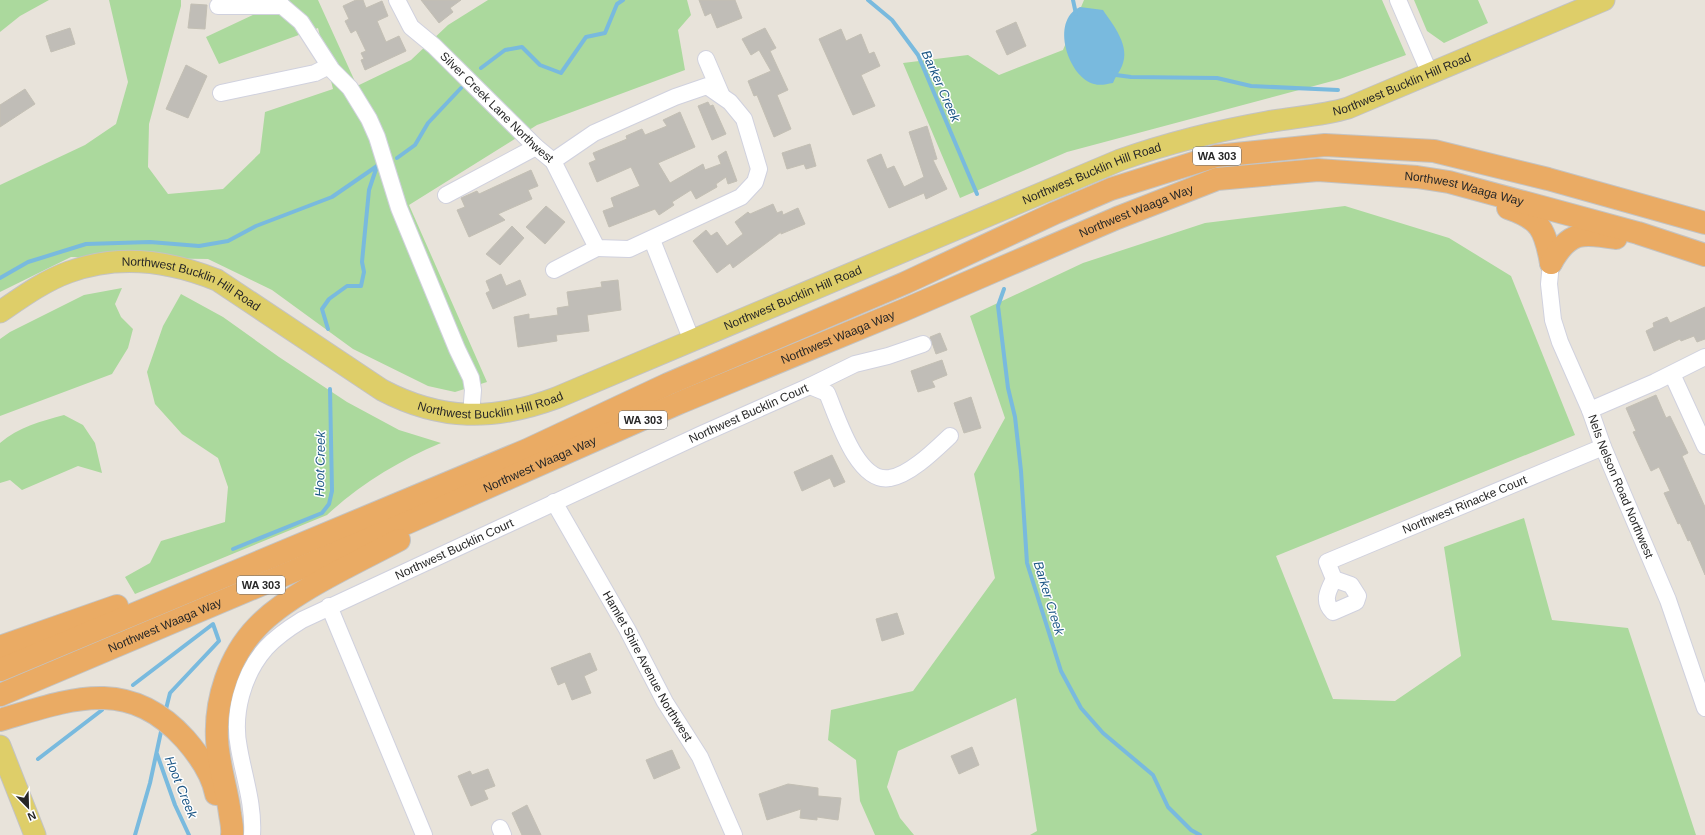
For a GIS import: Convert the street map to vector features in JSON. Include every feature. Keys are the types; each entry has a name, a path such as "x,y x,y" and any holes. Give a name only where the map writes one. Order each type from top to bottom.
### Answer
{"highway":[{"name":"Northwest Waaga Way","path":"0,670 260,560 527,450 668,384 905,283 1055,213 1111,189 1216,156 1325,145 1434,151 1548,179 1705,224"},
{"name":"Northwest Waaga Way","path":"0,695 521,474 679,404 904,310 1117,218 1217,179 1318,170 1417,177 1449,182 1638,233 1698,253"},
{"path":"1449,182 1483,199 1527,214 1539,226 1547,240 1551,263"},
{"path":"1551,263 1559,248 1573,237 1594,234 1698,253"},
{"path":"232,835 228,795 217,740 218,714 223,686 231,665 256,628 271,615 300,595 521,474"},
{"path":"0,647 111,608 260,560"},
{"path":"0,720 50,705 97,697 112,698 146,709 167,721 203,762 214,786 220,820 219,835"}],"main road":[{"name":"Northwest Bucklin Hill Road","path":"0,312 33,289 80,268 122,262 165,263 217,280 382,390 400,399 437,411 471,415 498,414 534,406 1120,160 1162,145 1217,131 1339,111 1364,103 1604,0"},
{"path":"2,750 35,835"}],"street":[{"name":"Silver Creek Lane Northwest","path":"397,0 411,27 434,46 536,147 553,161 597,248"},
{"path":"1398,0 1430,74"},
{"path":"218,6 278,3 301,22 329,66 350,88 362,105 377,137 399,208 457,349 471,378 473,390 471,415"},
{"path":"706,58 721,94"},
{"path":"221,93 315,73 329,66"},
{"path":"553,161 594,133 674,97 707,86 721,94 730,102 744,119 759,169 755,182 741,197 652,240 629,249 597,248 554,270"},
{"path":"446,195 536,147"},
{"path":"652,240 692,340"},
{"name":"Nels Nelson Road Northwest","path":"1551,263 1549,284 1553,320 1560,342 1590,410 1603,447 1668,600 1705,708"},
{"path":"810,386 855,364 888,356 923,344"},
{"path":"1590,410 1672,374 1705,357"},
{"path":"1672,374 1705,446"},
{"name":"Northwest Bucklin Court","path":"252,835 250,797 238,746 237,731 239,703 245,684 254,664 266,648 302,620 329,606 554,502 810,386 827,392 855,454 863,466 878,476 890,478 903,474 931,454 950,436"},
{"name":"Northwest Rinacke Court","path":"1334,580 1327,562 1603,447"},
{"name":"Hamlet Shire Avenue Northwest","path":"554,502 627,629 665,702 700,757 734,835"},
{"path":"329,606 424,835"}],"green space":[{"path":"0,0 49,0 20,16 0,32"},
{"path":"109,0 181,0 181,6 149,124 148,167 168,194 223,189 260,153 265,112 333,89 318,28 219,64 206,37 285,0 318,0 357,86 411,60 448,25 488,0 687,0 691,15 678,30 685,70 537,125 409,205 487,382 455,392 428,386 353,349 272,290 208,259 71,257 0,292 0,185 85,145 116,124 128,82"},
{"path":"1084,0 1382,0 1406,55 1340,79 1067,152 960,198 903,63 968,55 999,75 1063,50"},
{"path":"1414,0 1478,0 1488,23 1444,43 1427,31"},
{"path":"1345,206 1449,238 1511,276 1575,435 1276,556 1333,699 1395,701 1461,656 1444,547 1524,518 1552,620 1628,628 1696,835 1030,835 1037,831 1016,698 898,751 887,787 900,818 914,835 875,835 860,801 856,760 828,740 831,710 913,691 995,578 974,474 1005,418 970,316 1083,263 1205,223"},
{"path":"122,288 115,304 121,317 133,329 128,348 112,374 0,416 0,339 10,332 84,295"},
{"path":"181,294 223,317 279,357 347,402 399,430 441,443 395,465 353,493 327,515 135,594 125,577 150,563 161,541 225,522 228,487 218,458 182,434 155,404 147,372 163,326"},
{"path":"64,415 83,425 95,443 102,473 78,466 22,490 10,480 0,483 0,443 7,437 22,429 39,422"}],"water":[{"path":"1080,7 1103,10 1120,36 1123,43 1124,58 1122,66 1113,83 1097,85 1085,80 1070,61 1064,36 1066,24 1071,14"}],"building":[{"path":"356,0 363,0 366,8 382,1 388,16 377,21 386,42 399,36 406,51 365,70 361,60 364,59 361,53 366,51 356,30 351,33 345,21 349,19 343,6"},
{"path":"421,0 461,0 450,8 453,12 439,23"},
{"path":"699,0 735,0 742,18 717,28 711,13 705,16"},
{"path":"191,4 207,5 205,29 188,28"},
{"path":"1016,22 1026,46 1007,55 996,31"},
{"path":"70,28 75,44 51,52 46,36"},
{"path":"765,28 776,48 770,51 788,90 777,95 791,129 774,137 757,95 754,96 748,81 771,71 759,50 751,55 742,39"},
{"path":"841,29 846,41 861,34 869,54 874,52 880,66 861,75 875,106 853,115 819,39"},
{"path":"186,65 207,76 188,118 166,109"},
{"path":"25,89 35,104 0,127 0,105"},
{"path":"708,102 710,106 713,105 726,134 712,140 698,106"},
{"path":"680,112 695,147 658,163 670,183 703,164 705,170 721,164 718,156 726,151 737,181 728,184 726,177 716,184 717,187 696,199 691,190 672,202 674,205 659,215 655,209 609,227 603,211 614,207 611,198 640,186 631,167 597,182 589,163 596,160 593,153 627,139 626,136 642,129 645,135 667,126 663,120"},
{"path":"927,126 937,159 933,160 947,189 926,199 924,193 889,208 867,160 881,154 887,169 894,166 904,187 924,177 909,132"},
{"path":"810,144 816,166 806,169 804,164 787,169 782,153"},
{"path":"531,170 538,186 528,190 532,199 498,214 505,220 469,237 457,210 465,207 461,198 477,191 479,194"},
{"path":"773,204 777,213 782,211 783,215 798,208 805,224 781,234 781,232 733,268 730,263 717,273 693,241 706,230 711,236 717,232 727,246 743,234 735,222 748,212 750,214"},
{"path":"546,206 565,222 545,244 526,227"},
{"path":"512,226 524,238 500,265 486,254"},
{"path":"501,274 506,286 520,280 526,295 493,309 486,293 490,291 486,281"},
{"path":"618,280 621,310 587,315 589,331 556,335 557,341 518,347 514,317 529,314 529,319 558,315 557,308 569,306 567,292 602,287 601,282"},
{"path":"1705,307 1705,339 1697,342 1694,336 1681,341 1680,339 1654,351 1646,331 1654,327 1653,323 1667,317 1670,323"},
{"path":"940,333 947,350 936,354 930,337"},
{"path":"942,360 947,375 932,381 935,387 918,392 911,371"},
{"path":"1656,395 1666,418 1670,416 1688,453 1682,456 1705,507 1705,575 1690,540 1688,541 1680,523 1678,524 1664,493 1670,491 1659,467 1651,471 1633,432 1636,431 1626,408"},
{"path":"971,397 981,428 964,433 954,403"},
{"path":"832,455 845,482 834,487 830,478 802,491 794,472"},
{"path":"897,613 904,634 882,641 876,619"},
{"path":"590,653 597,670 584,676 591,693 572,700 565,682 558,685 551,668"},
{"path":"972,747 979,765 959,774 951,756"},
{"path":"672,750 680,768 654,779 646,760"},
{"path":"488,769 495,786 484,790 488,799 471,806 458,776 470,771 472,775"},
{"path":"788,784 818,788 818,796 841,798 838,820 817,817 817,820 800,818 801,809 767,820 759,794"},
{"path":"527,805 541,835 522,835 512,813"}],"waterway":[{"name":"Hoot Creek","path":"481,68 505,50 522,47 540,65 561,73 586,37 605,33 617,4 623,0"},
{"name":"Barker Creek","path":"868,0 892,20 918,55 977,194"},
{"path":"1073,0 1076,14"},
{"path":"1113,72 1116,75 1131,77 1217,78 1251,86 1338,90"},
{"name":"Hoot Creek","path":"397,158 415,145 428,123 461,88"},
{"path":"0,278 28,262 86,244 150,242 199,246 228,241 256,226 332,197 377,166"},
{"name":"Hoot Creek","path":"328,329 322,309 329,299 347,286 361,286 364,272 362,262 369,190 377,166"},
{"name":"Barker Creek","path":"1004,289 998,306 1008,388 1015,417 1021,471 1027,563 1061,671 1081,708 1103,733 1153,775 1168,807 1191,830 1200,835"},
{"name":"Hoot Creek","path":"233,549 322,513 329,504 332,491 330,389"},
{"name":"Hoot Creek","path":"133,685 213,624 219,641 170,693 165,713"},
{"path":"38,759 102,710"},
{"path":"135,835 150,783 162,727"},
{"name":"Hoot Creek","path":"157,754 175,805 189,835"}]}
